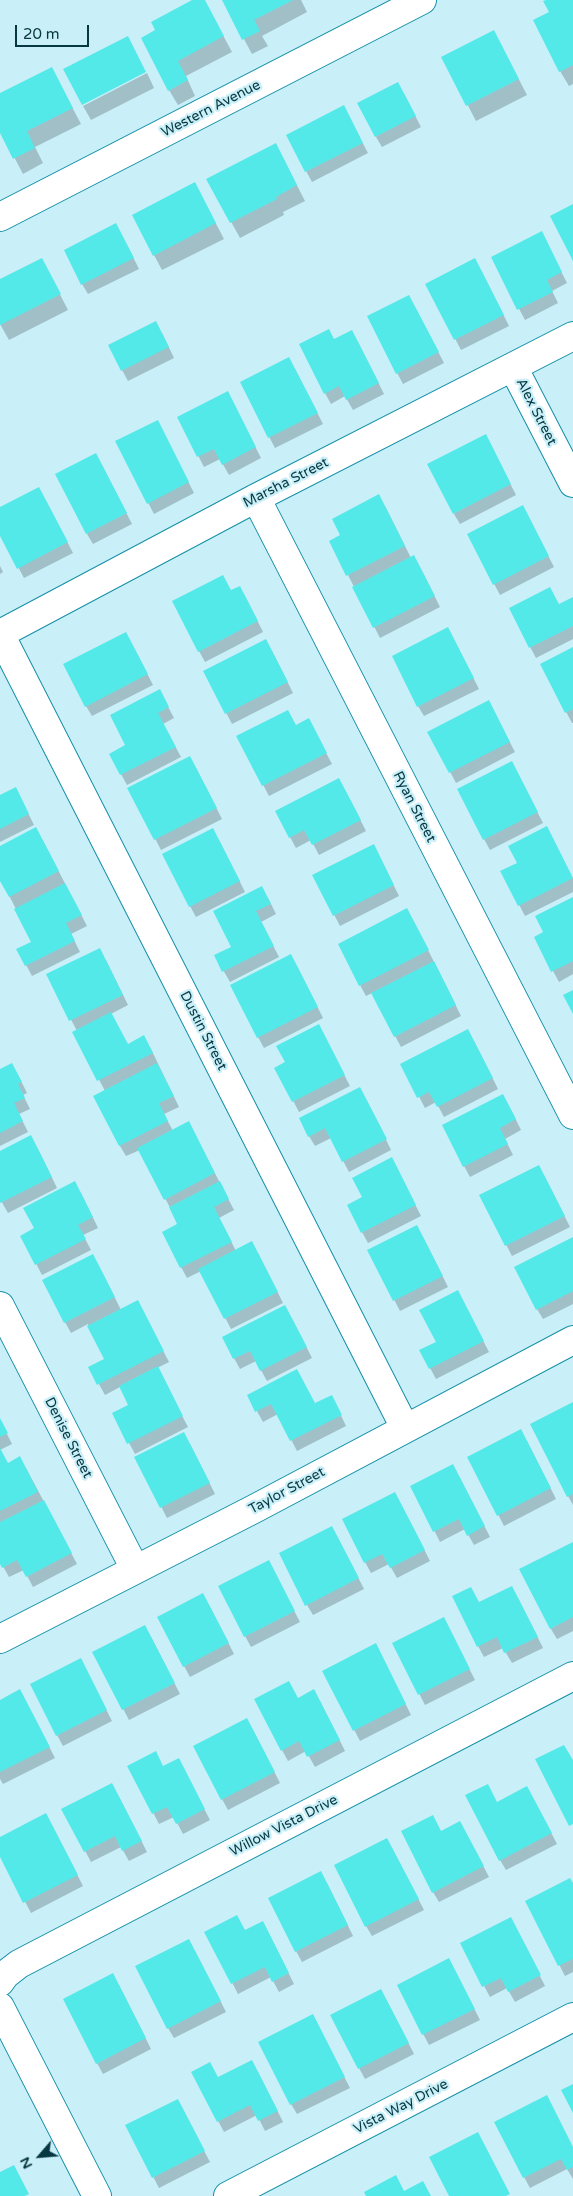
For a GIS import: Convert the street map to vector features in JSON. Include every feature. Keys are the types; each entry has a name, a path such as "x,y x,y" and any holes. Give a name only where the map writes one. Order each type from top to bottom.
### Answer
{"street":[{"name":"Western Avenue","path":"0,217 422,0"},
{"name":"Marsha Street","path":"0,634 256,498 573,336"},
{"name":"Alex Street","path":"513,367 573,483"},
{"name":"Ryan Street","path":"256,498 573,1115"},
{"name":"Dustin Street","path":"0,634 405,1428"},
{"name":"Denise Street","path":"0,1306 135,1569"},
{"name":"Taylor Street","path":"0,1639 573,1340"},
{"name":"Willow Vista Drive","path":"0,1982 5,1975 19,1964 573,1676"},
{"path":"0,2007 97,2196"},
{"name":"Vista Way Drive","path":"228,2196 573,2017"}],"building":[{"path":"192,0 205,0 224,36 178,61 188,80 168,91 141,38 155,30 151,22"},
{"path":"222,0 293,0 254,20 260,31 242,40"},
{"path":"573,0 573,65 559,72 533,20 549,12 543,1"},
{"path":"494,30 519,79 466,106 441,57"},
{"path":"128,36 146,72 82,105 63,69"},
{"path":"52,67 73,108 27,131 35,148 13,159 0,133 0,93"},
{"path":"398,82 416,116 375,137 357,103"},
{"path":"344,105 363,143 305,172 286,135"},
{"path":"276,143 297,185 276,197 277,199 230,223 206,179"},
{"path":"195,182 216,223 153,256 132,215"},
{"path":"573,204 573,261 550,216"},
{"path":"116,223 134,258 81,285 64,250"},
{"path":"542,231 562,272 547,280 553,292 517,310 491,257"},
{"path":"42,258 61,294 0,325 0,279"},
{"path":"475,258 504,315 454,340 425,284"},
{"path":"409,295 439,352 396,374 367,316"},
{"path":"156,321 169,347 121,371 108,345"},
{"path":"329,329 334,339 352,330 379,383 346,400 339,386 324,394 299,344"},
{"path":"289,357 318,413 268,438 240,382"},
{"path":"228,391 256,447 222,465 214,449 197,457 177,417"},
{"path":"158,420 189,482 147,504 115,441"},
{"path":"486,434 511,484 453,514 427,464"},
{"path":"96,453 127,513 86,534 55,474"},
{"path":"39,487 68,542 17,569 0,536 0,507"},
{"path":"379,494 405,546 346,576 329,541 340,535 332,519"},
{"path":"523,505 549,556 493,585 467,534"},
{"path":"414,555 435,596 373,628 352,587"},
{"path":"223,575 231,590 240,586 258,621 198,652 172,601"},
{"path":"550,587 559,604 573,597 573,626 529,648 509,608"},
{"path":"448,627 474,678 417,707 392,656"},
{"path":"126,632 148,674 85,707 63,664"},
{"path":"266,639 288,682 225,714 203,671"},
{"path":"573,647 573,709 565,713 540,664"},
{"path":"160,689 169,707 158,713 176,747 120,775 109,754 125,745 110,715"},
{"path":"489,700 510,742 449,773 427,732"},
{"path":"288,710 296,725 309,718 327,753 262,786 236,736"},
{"path":"190,756 217,808 154,840 127,788"},
{"path":"512,761 538,812 483,840 457,789"},
{"path":"339,778 361,820 312,845 304,830 289,838 275,811"},
{"path":"16,787 29,814 0,829 0,795"},
{"path":"547,826 573,878 518,906 500,871 517,863 508,846"},
{"path":"36,827 59,871 9,897 0,881 0,846"},
{"path":"213,828 240,881 189,907 162,854"},
{"path":"374,844 394,885 333,916 312,875"},
{"path":"65,883 82,915 66,923 75,941 25,966 16,949 31,942 14,909"},
{"path":"262,886 271,904 256,911 274,946 222,972 214,955 231,947 213,911"},
{"path":"573,897 573,961 551,972 534,937 543,932 535,916"},
{"path":"407,908 429,950 359,986 338,944"},
{"path":"100,948 123,995 69,1021 46,974"},
{"path":"291,954 318,1007 257,1038 230,985"},
{"path":"434,961 456,1005 394,1037 371,993"},
{"path":"573,990 573,1014 563,995"},
{"path":"111,1012 128,1044 144,1035 153,1053 97,1081 72,1032"},
{"path":"319,1024 345,1075 292,1102 274,1068 285,1062 276,1046"},
{"path":"468,1029 493,1078 437,1107 429,1092 417,1098 400,1064"},
{"path":"12,1063 22,1082 18,1084 25,1098 14,1103 23,1121 0,1133 0,1069"},
{"path":"157,1063 174,1096 159,1103 168,1121 119,1146 93,1096"},
{"path":"360,1087 387,1139 342,1162 325,1128 308,1137 299,1118"},
{"path":"503,1094 516,1119 500,1128 508,1144 463,1167 442,1125"},
{"path":"189,1121 215,1173 164,1200 137,1148"},
{"path":"31,1135 52,1177 0,1203 0,1151"},
{"path":"392,1157 416,1205 361,1233 347,1205 362,1197 352,1178"},
{"path":"539,1165 565,1216 505,1246 479,1195"},
{"path":"75,1181 93,1217 78,1225 86,1239 35,1265 20,1236 34,1228 23,1208"},
{"path":"220,1181 229,1199 214,1207 232,1242 180,1268 162,1232 177,1224 169,1207"},
{"path":"417,1225 443,1276 393,1301 367,1250"},
{"path":"573,1237 573,1291 536,1310 514,1267"},
{"path":"252,1241 278,1292 224,1319 198,1269"},
{"path":"93,1254 115,1297 64,1323 42,1280"},
{"path":"458,1290 484,1341 429,1369 419,1350 436,1342 419,1310"},
{"path":"138,1300 164,1351 97,1385 88,1367 104,1359 87,1326"},
{"path":"285,1305 307,1347 260,1371 250,1351 233,1359 222,1337"},
{"path":"158,1366 183,1416 127,1444 112,1413 128,1405 119,1386"},
{"path":"297,1369 315,1403 332,1395 342,1415 290,1441 271,1404 255,1412 247,1395"},
{"path":"573,1402 573,1494 567,1497 530,1424"},
{"path":"0,1418 8,1433 0,1437"},
{"path":"521,1429 551,1488 497,1516 467,1457"},
{"path":"184,1432 210,1483 160,1508 134,1457"},
{"path":"0,1448 8,1463 20,1456 38,1492 0,1511"},
{"path":"453,1464 485,1526 467,1536 459,1519 433,1532 410,1486"},
{"path":"395,1492 425,1550 390,1568 382,1554 364,1563 342,1519"},
{"path":"44,1500 72,1553 26,1577 17,1560 2,1568 0,1564 0,1522"},
{"path":"332,1526 359,1578 305,1606 279,1553"},
{"path":"573,1542 573,1617 550,1629 519,1569"},
{"path":"269,1560 295,1611 244,1637 218,1586"},
{"path":"512,1586 538,1637 504,1653 497,1637 477,1647 452,1596 471,1587 479,1602"},
{"path":"203,1593 229,1643 183,1667 157,1617"},
{"path":"444,1617 470,1669 418,1695 392,1643"},
{"path":"145,1625 175,1683 122,1710 92,1652"},
{"path":"376,1643 406,1704 353,1731 322,1671"},
{"path":"81,1658 107,1710 56,1736 30,1684"},
{"path":"289,1681 298,1698 314,1689 340,1740 307,1757 299,1741 281,1751 254,1699"},
{"path":"20,1689 50,1747 0,1772 0,1700"},
{"path":"247,1718 275,1772 221,1800 193,1746"},
{"path":"564,1745 573,1760 573,1824 569,1826 535,1759"},
{"path":"156,1751 163,1766 179,1758 205,1809 176,1824 167,1807 152,1814 127,1766"},
{"path":"112,1783 142,1841 122,1851 115,1836 84,1852 61,1809"},
{"path":"488,1784 497,1802 527,1786 552,1833 499,1861 465,1795"},
{"path":"46,1813 78,1875 23,1903 0,1857 0,1837"},
{"path":"433,1815 441,1831 460,1821 484,1866 432,1893 401,1831"},
{"path":"387,1838 419,1899 365,1927 334,1865"},
{"path":"321,1871 348,1925 295,1952 268,1898"},
{"path":"570,1878 573,1883 573,1959 558,1966 525,1901"},
{"path":"237,1915 245,1930 263,1921 289,1973 272,1982 265,1967 231,1984 204,1932"},
{"path":"511,1917 541,1975 508,1992 501,1978 482,1987 460,1943"},
{"path":"189,1939 221,2001 167,2029 135,1966"},
{"path":"449,1958 475,2009 422,2035 397,1985"},
{"path":"113,1973 146,2038 96,2064 63,1999"},
{"path":"381,1989 409,2043 358,2069 330,2015"},
{"path":"313,2014 345,2077 290,2105 258,2042"},
{"path":"252,2060 278,2111 258,2121 250,2105 217,2122 191,2072 210,2062 218,2077"},
{"path":"573,2084 573,2113 561,2090"},
{"path":"547,2095 573,2147 573,2167 567,2170 561,2159 523,2178 494,2122"},
{"path":"178,2099 205,2151 152,2178 125,2125"},
{"path":"478,2132 510,2194 506,2196 449,2196 429,2157"},
{"path":"14,2165 29,2194 25,2196 0,2196 0,2172"},
{"path":"396,2175 404,2191 423,2181 431,2196 366,2196 364,2192"}]}
